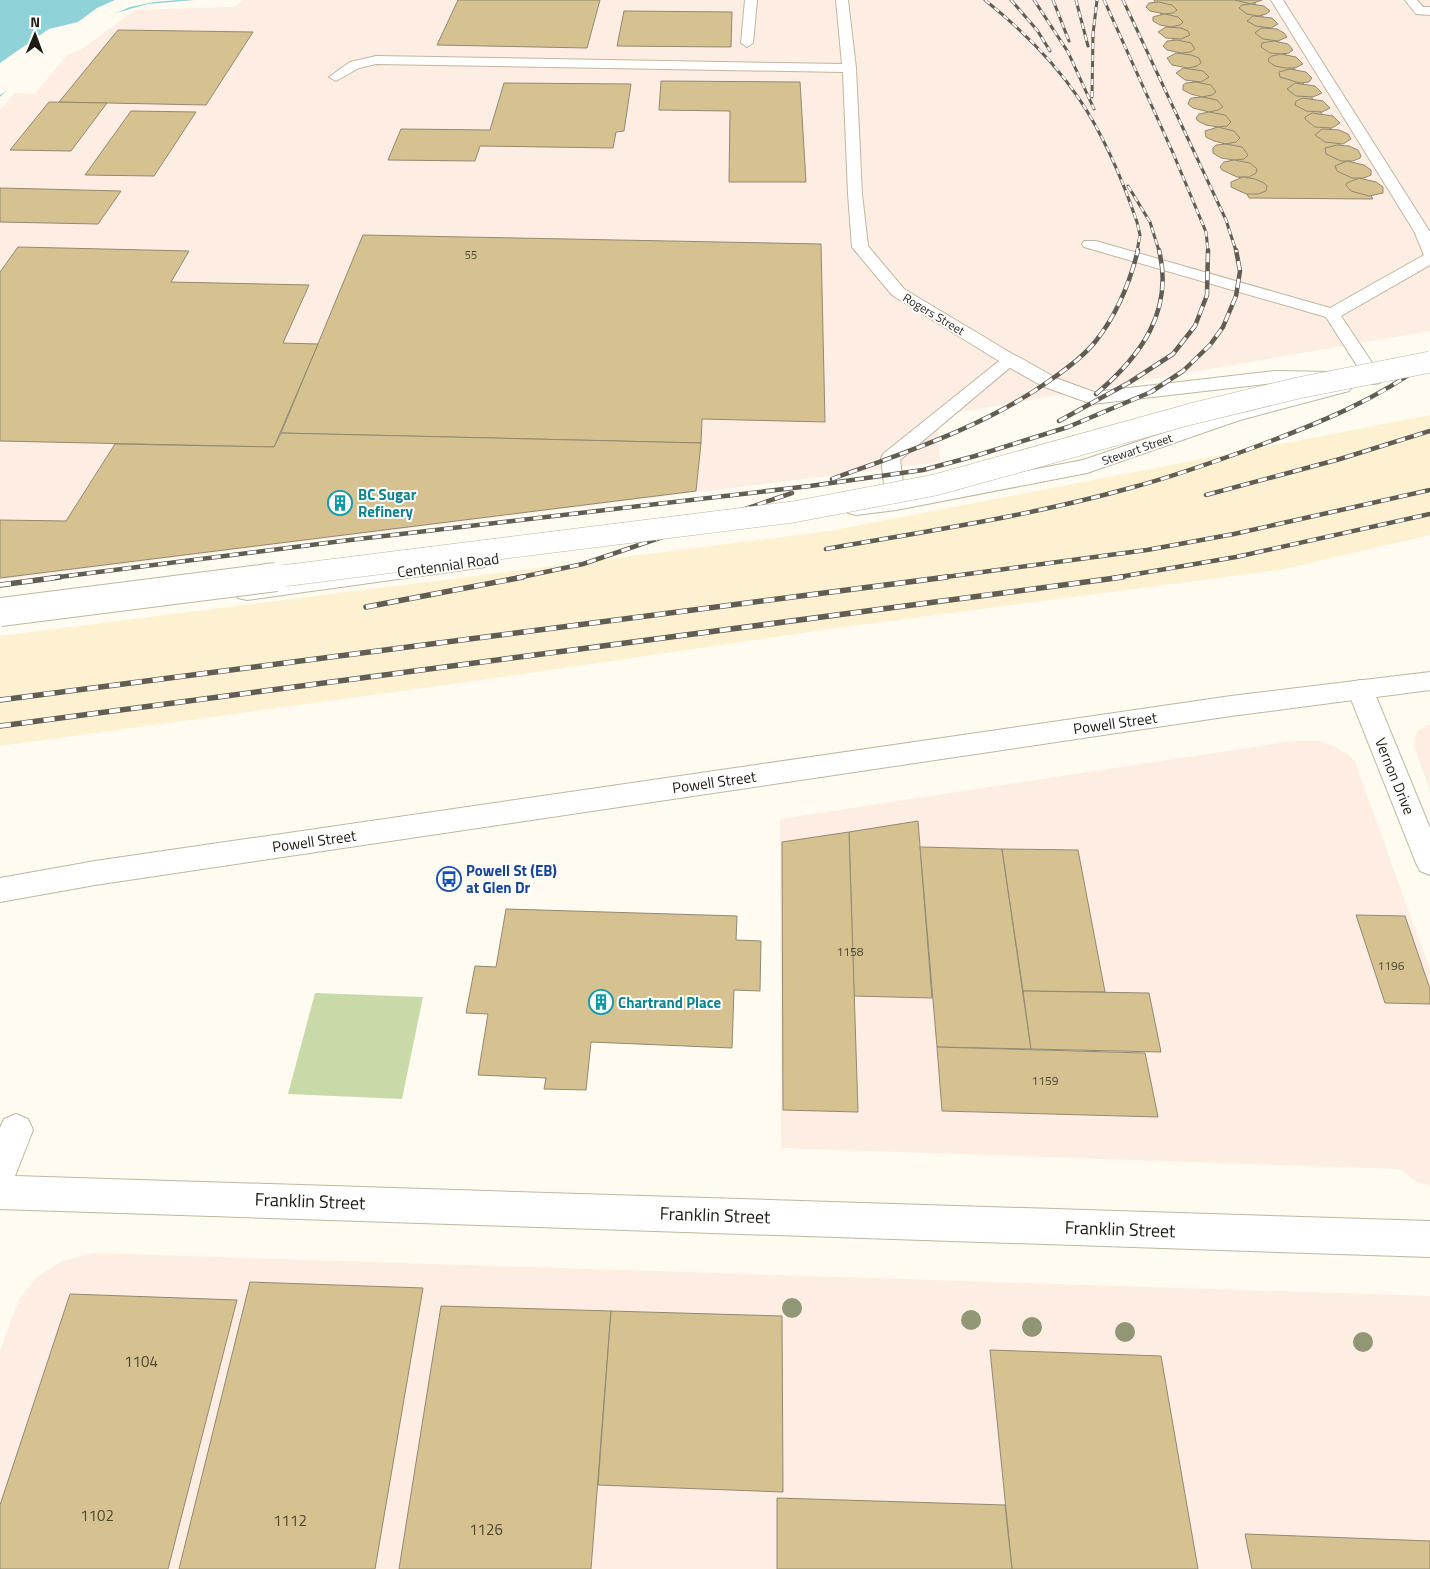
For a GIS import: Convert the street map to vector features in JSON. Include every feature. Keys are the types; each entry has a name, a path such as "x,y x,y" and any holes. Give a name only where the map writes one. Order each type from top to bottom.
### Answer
{"street":[{"name":"Stewart Street","path":"1010,360 1049,382 1092,398 1275,377 1374,379 1430,373"},
{"path":"0,612 793,512 864,500 934,485 1191,414 1298,388 1430,362"},
{"name":"Stewart Street","path":"896,503 1087,466 1233,416 1374,379"},
{"name":"Centennial Road","path":"0,623 404,572 693,528 896,503"},
{"name":"Powell Street","path":"0,890 95,874 749,777 1360,689 1430,681"},
{"name":"Vernon Drive","path":"1360,689 1430,863"},
{"path":"0,1170 8,1126"},
{"name":"Franklin Street","path":"0,1192 1430,1239"}],"lane":[{"path":"747,43 751,0"},
{"name":"Rogers Street","path":"842,0 849,68 855,194 860,247 898,292 1010,360"},
{"path":"1278,0 1422,231 1430,253"},
{"path":"1411,0 1420,11 1430,11"},
{"path":"336,76 356,65 376,60 849,68"},
{"path":"1090,244 1332,314 1374,379"},
{"path":"1332,314 1430,258"},
{"path":"896,503 890,458 1010,360"}],"shaded area":[{"path":"243,0 1430,0 1430,331 937,416 940,462 0,580 0,110 15,93 35,94 67,55 82,49 135,10 234,7"},
{"path":"1430,415 1430,535 1280,570 830,629 460,683 0,746 0,636 829,531"},
{"path":"1430,725 1430,791 1414,746 1415,736 1419,730"},
{"path":"1293,741 1318,741 1331,745 1348,754 1355,762 1430,970 1430,1186 1417,1182 1403,1171 1397,1169 781,1148 780,819"},
{"path":"93,1253 1430,1296 1430,1569 0,1569 0,1351 19,1299 37,1277 62,1261"}],"green space":[{"path":"315,993 423,997 402,1099 288,1094"}],"water":[{"path":"0,0 195,0 148,4 116,13 95,32 13,85 0,97"}],"pier":[{"path":"115,0 178,0 130,7 116,13 94,35 55,62 0,95 0,63 49,29 78,22 97,8"}],"building":[{"path":"458,0 600,0 587,48 437,45"},
{"path":"1154,0 1253,0 1373,199 1249,198"},
{"path":"1235,0 1262,0 1251,4"},
{"path":"1158,2 1172,5 1177,10 1173,13 1165,14 1150,11 1146,7 1149,3"},
{"path":"1242,5 1264,6 1270,11 1258,16 1247,14 1239,8"},
{"path":"624,11 732,12 731,47 617,46"},
{"path":"1165,14 1178,17 1183,22 1180,25 1171,27 1160,25 1153,21 1153,17"},
{"path":"1253,16 1272,18 1278,24 1271,28 1256,26 1247,21"},
{"path":"1166,27 1181,28 1188,31 1190,35 1181,39 1166,38 1158,32"},
{"path":"1261,28 1277,29 1287,37 1278,41 1263,39 1255,33"},
{"path":"118,30 253,32 206,105 59,102"},
{"path":"1177,40 1191,43 1195,49 1190,52 1181,53 1167,50 1163,46 1167,41"},
{"path":"1274,41 1288,44 1293,50 1289,53 1270,53 1261,47 1262,43"},
{"path":"1176,53 1199,58 1201,63 1188,68 1172,65 1167,58"},
{"path":"1281,54 1296,57 1303,64 1295,68 1285,68 1275,66 1269,62 1268,59 1272,56"},
{"path":"1183,68 1203,71 1209,77 1201,82 1185,80 1176,73"},
{"path":"1290,69 1306,72 1312,78 1309,82 1300,83 1280,77 1279,72"},
{"path":"661,81 800,82 806,182 729,182 730,111 659,110"},
{"path":"1196,82 1211,85 1216,92 1202,97 1183,90 1183,85 1186,83"},
{"path":"504,83 631,84 624,131 616,132 613,148 480,146 475,161 388,160 401,129 490,130"},
{"path":"1295,83 1315,86 1322,93 1313,97 1296,96 1287,89"},
{"path":"1202,97 1217,100 1223,107 1209,112 1193,108 1188,104 1192,98"},
{"path":"1303,98 1323,101 1330,108 1322,112 1306,111 1295,105 1296,101"},
{"path":"49,102 107,103 71,151 10,150"},
{"path":"131,111 196,112 154,176 85,175"},
{"path":"1209,112 1225,115 1231,122 1227,126 1218,127 1206,125 1196,118 1199,114"},
{"path":"1312,113 1333,116 1340,123 1332,128 1315,127 1305,119 1305,117"},
{"path":"1218,127 1234,131 1240,138 1236,142 1226,144 1206,137 1205,131"},
{"path":"1322,129 1339,130 1348,134 1351,139 1343,144 1325,142 1315,135"},
{"path":"1226,144 1242,147 1248,155 1244,159 1234,160 1221,158 1213,153 1213,148 1216,145"},
{"path":"1337,145 1349,146 1358,150 1360,158 1353,161 1341,161 1326,154 1325,148"},
{"path":"1234,160 1250,163 1257,169 1256,173 1249,177 1237,177 1222,170 1220,167 1224,162"},
{"path":"1347,161 1364,165 1371,170 1371,175 1364,178 1352,178 1337,171 1335,166"},
{"path":"1243,177 1264,183 1267,186 1266,191 1258,194 1246,194 1231,187 1231,182"},
{"path":"1359,178 1376,182 1383,187 1383,193 1369,196 1351,191 1346,185 1347,183"},
{"path":"0,188 121,191 98,224 0,222"},
{"path":"363,235 821,244 825,422 702,419 701,443 281,433"},
{"path":"18,247 189,251 171,282 309,285 283,343 318,344 274,447 0,441 0,272"},
{"name":"BC Sugar Refinery","path":"281,433 701,443 696,491 0,578 0,520 66,521 115,444 274,447"},
{"path":"918,821 932,998 854,996 849,832"},
{"path":"849,832 858,1112 783,1110 782,842"},
{"path":"920,847 1002,849 1031,1049 937,1047"},
{"path":"1002,849 1078,850 1105,992 1023,991"},
{"name":"Chartrand Place","path":"506,909 737,916 736,940 761,941 760,991 734,990 732,1048 591,1042 586,1090 544,1089 546,1078 478,1075 488,1014 466,1013 475,966 496,967"},
{"path":"1356,915 1405,916 1430,989 1430,1004 1385,1003"},
{"path":"1023,991 1149,993 1161,1052 1031,1049"},
{"path":"937,1047 1145,1053 1158,1117 942,1111"},
{"path":"250,1282 423,1288 375,1569 179,1569"},
{"path":"70,1294 237,1300 168,1569 0,1569 0,1505"},
{"path":"441,1306 611,1311 591,1569 399,1569"},
{"path":"611,1311 782,1316 783,1492 598,1485"},
{"path":"990,1350 1161,1356 1198,1569 1012,1569"},
{"path":"777,1498 1005,1505 1012,1569 777,1569"},
{"path":"1245,1534 1430,1541 1430,1569 1252,1569"}],"railway":[{"path":"985,0 1014,24 1039,49 1060,73 1096,126 1124,187 1137,222 1140,235 1137,251"},
{"path":"1011,0 1037,30 1050,51"},
{"path":"1034,0 1068,52 1094,109"},
{"path":"1053,0 1069,41"},
{"path":"1076,0 1088,46"},
{"path":"1092,97 1093,34 1097,0"},
{"path":"1104,0 1173,153 1206,232 1208,251"},
{"path":"1123,0 1226,220 1236,251"},
{"path":"1128,186 1150,222 1159,251"},
{"path":"832,479 916,448 971,425 1024,397 1067,368 1090,348 1103,332 1116,310 1131,274 1138,250"},
{"path":"1096,394 1127,364 1140,348 1150,331 1158,312 1162,293 1159,250"},
{"path":"51,578 350,540 810,486 923,470 975,456 1068,427 1151,392 1183,371 1210,345 1223,327 1236,296 1240,271 1236,250"},
{"path":"1059,421 1130,382 1173,354 1195,326 1207,295 1208,251"},
{"path":"826,549 1055,507 1177,474 1324,420 1368,399 1430,360"},
{"path":"1206,495 1340,459 1430,431"},
{"path":"938,578 1147,550 1234,534 1430,490"},
{"path":"517,578 583,564 792,493"},
{"path":"1113,578 1236,557 1430,514"},
{"path":"0,585 60,577"},
{"path":"366,607 523,577"},
{"path":"0,700 947,577"},
{"path":"0,726 1123,577"}],"place":[{"name":"BC Sugar Refinery","path":"340,503"},
{"name":"Powell St (EB) at Glen Dr","path":"449,879"},
{"name":"Chartrand Place","path":"601,1002"}]}
